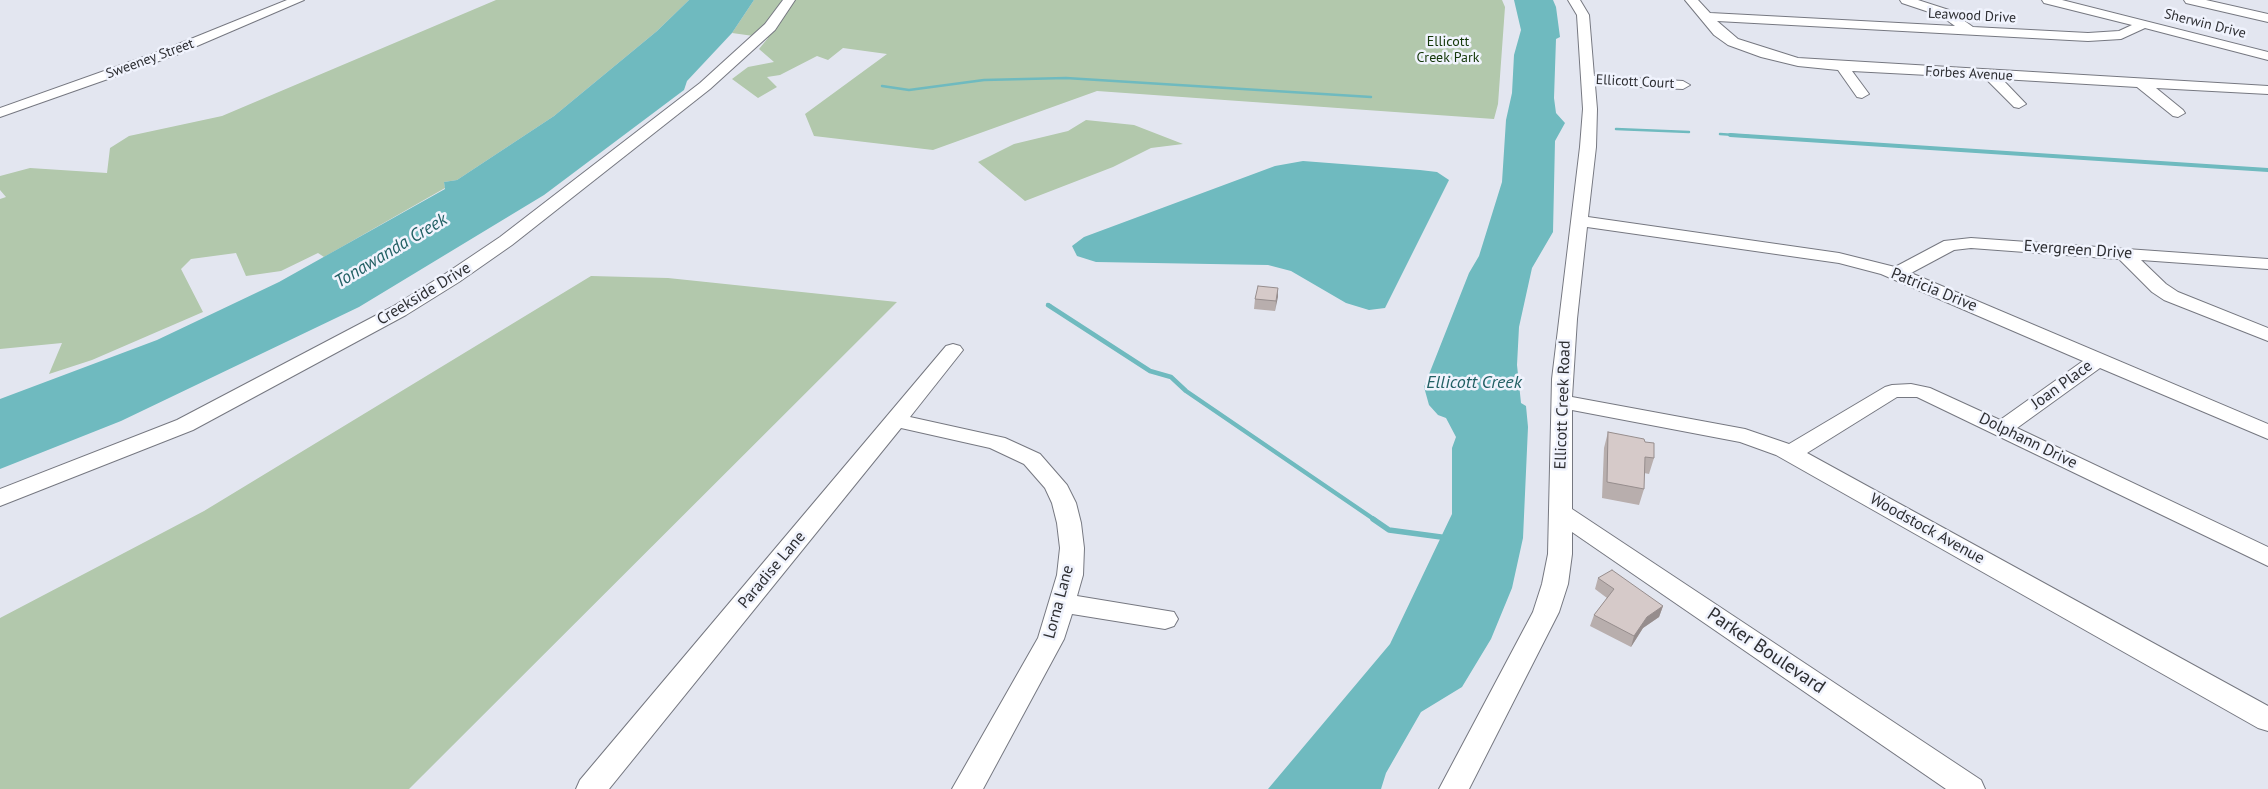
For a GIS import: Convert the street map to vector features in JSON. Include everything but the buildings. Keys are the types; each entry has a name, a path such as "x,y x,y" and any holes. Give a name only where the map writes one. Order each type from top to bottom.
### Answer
{"street":[{"name":"Sweeney Street","path":"0,113 171,52 298,0"},
{"name":"Creekside Drive","path":"0,498 184,425 399,311 452,278 514,235 705,86 770,27 789,0"},
{"name":"Ellicott Creek Road","path":"1454,789 1546,612 1557,569 1562,513 1562,402 1567,319 1588,147 1588,80 1583,15 1574,0"},
{"name":"Forbes Avenue","path":"1691,0 1725,37 1754,50 1798,62 1990,75 2268,90"},
{"path":"1906,0 1945,13 1969,30"},
{"name":"Sherwin Drive","path":"2048,0 2268,56"},
{"path":"2190,0 2268,18"},
{"name":"Leawood Drive","path":"1705,17 2101,37 2121,35 2144,24"},
{"path":"1842,66 1862,94"},
{"path":"1990,75 2019,104"},
{"name":"Ellicott Court","path":"1588,80 1683,85"},
{"path":"2141,83 2178,113"},
{"name":"Patricia Drive","path":"1578,221 1840,258 1896,274 2268,432"},
{"name":"Evergreen Drive","path":"1896,274 1941,248 1959,243 2268,264"},
{"path":"2123,253 2159,288 2171,296 2268,335"},
{"name":"Paradise Lane","path":"591,789 953,350"},
{"name":"Joan Place","path":"2002,429 2098,360"},
{"name":"Dolphann Drive","path":"1792,453 1892,391 1917,391 1934,396 2268,557"},
{"name":"Woodstock Avenue","path":"1562,402 1744,436 1792,453 2268,720"},
{"name":"Lorna Lane","path":"895,420 997,442 1016,450 1042,469 1055,485 1064,503 1069,523 1072,548 1070,575 1051,638 967,789"},
{"name":"Parker Boulevard","path":"1562,513 1970,789"},
{"path":"1061,603 1165,619"}],"green space":[{"path":"496,0 689,0 657,31 554,116 457,180 444,182 445,188 324,257 318,253 281,271 246,276 236,253 191,259 181,269 203,312 92,360 49,374 62,343 0,349 0,199 6,197 0,190 0,176 30,168 107,173 110,148 129,136 222,116"},
{"name":"Ellicott Creek Park","path":"754,0 1502,0 1505,7 1498,104 1494,119 1097,91 933,150 814,136 805,114 887,54 843,48 828,60 817,56 780,75 767,77 777,87 758,98 732,79 748,67 774,62 759,49 768,38 732,33"},
{"path":"1086,120 1134,125 1183,144 1151,148 1113,167 1025,201 978,162 1014,144 1068,131"},
{"path":"591,276 668,278 897,302 409,789 0,789 0,618 204,511"}],"water":[{"name":"Tonawanda Creek","path":"689,0 754,0 732,33 687,81 684,90 544,195 359,307 121,421 0,469 0,399 157,340 279,282 445,189 444,182 457,180 554,116 657,31"},
{"name":"Ellicott Creek","path":"1514,0 1553,0 1556,7 1560,37 1556,39 1554,98 1556,113 1565,123 1555,141 1553,232 1532,268 1519,327 1517,365 1521,403 1526,406 1528,427 1523,538 1512,588 1491,639 1462,687 1421,712 1386,773 1381,789 1268,789 1390,644 1452,514 1452,448 1456,437 1446,418 1438,415 1429,405 1424,387 1469,273 1479,256 1502,182 1506,120 1512,93 1514,55 1521,30"},
{"path":"1303,161 1437,172 1449,180 1385,308 1369,310 1346,303 1291,271 1268,265 1096,262 1077,256 1072,246 1084,237 1275,166"}],"waterway":[{"path":"882,86 909,90 984,80 1066,78 1371,97"},
{"path":"1616,129 1689,132"},
{"path":"1720,134 1749,136"},
{"path":"1730,135 2268,170"},
{"path":"1050,306 1048,305 1150,371 1171,377 1186,391 1375,520"},
{"path":"1373,519 1389,530 1441,537"}]}
